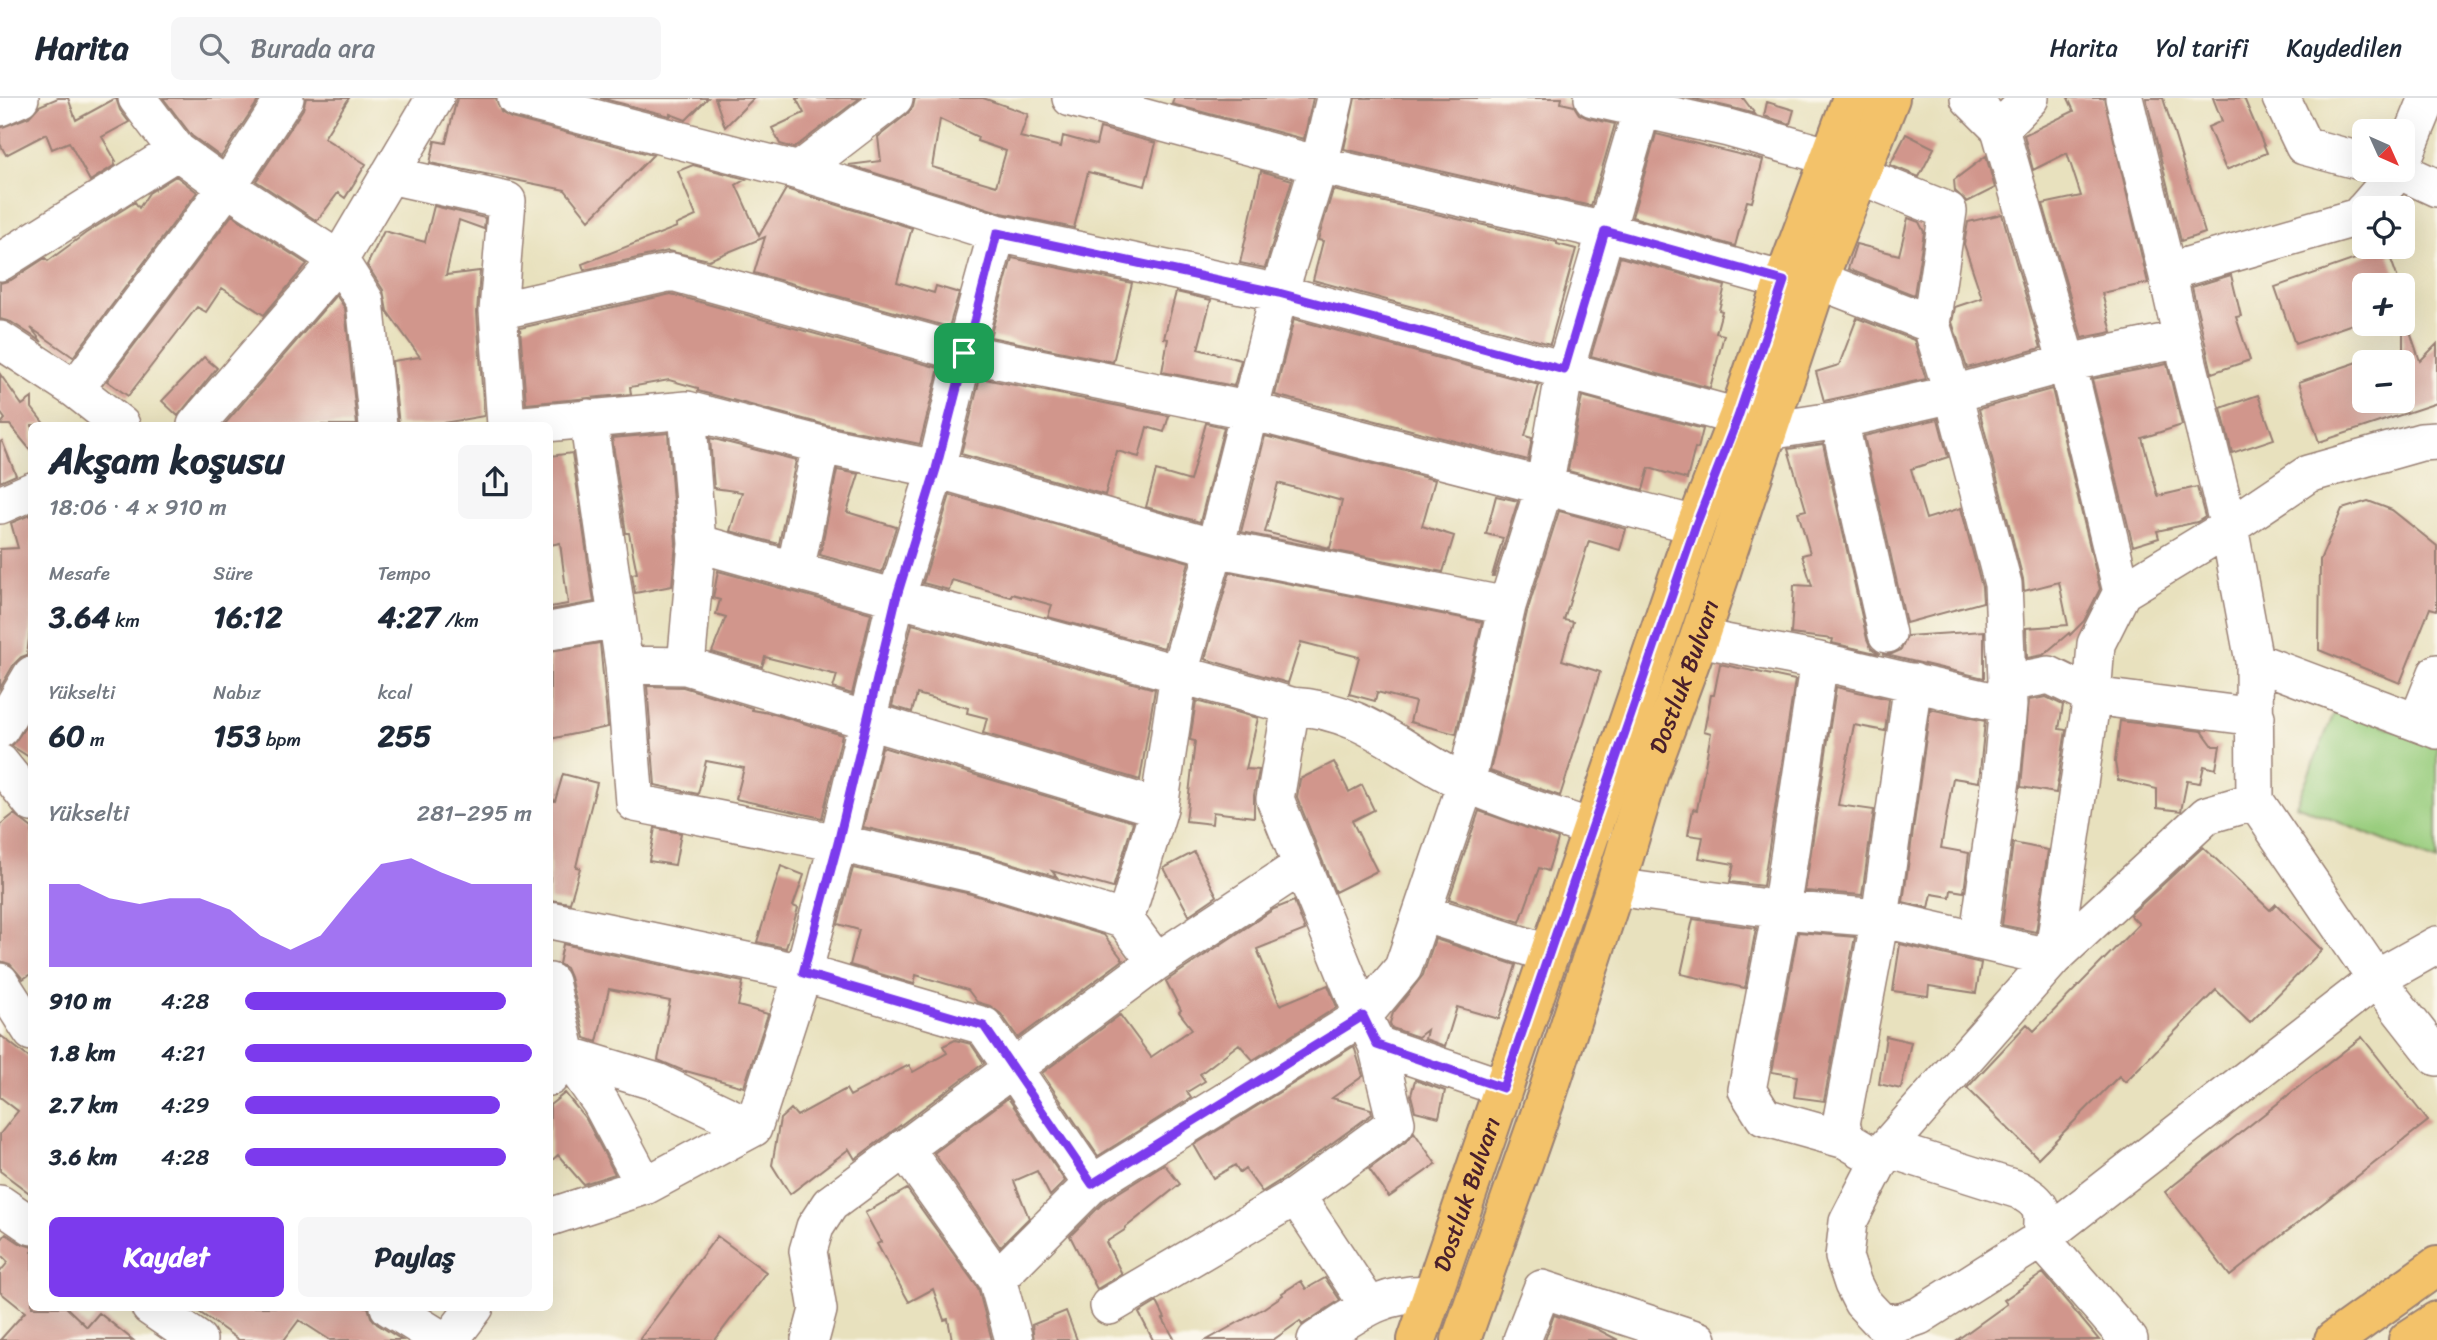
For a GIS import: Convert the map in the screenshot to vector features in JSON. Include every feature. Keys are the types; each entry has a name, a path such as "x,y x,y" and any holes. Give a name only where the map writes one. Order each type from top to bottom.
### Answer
{"main road":[{"name":"Dostluk Bulvarı","path":"1846,167 1852,98"},
{"name":"Dostluk Bulvarı","path":"1461,1340 1542,1108 1615,887 1649,773 1699,638 1753,424 1801,280 1846,167 1890,98"},
{"name":"Dostluk Bulvarı","path":"1417,1340 1696,525 1753,424"},
{"path":"2334,1340 2437,1266"},
{"path":"2408,1340 2437,1321"}],"street":[{"path":"0,107 20,98"},
{"path":"137,98 177,151 339,260 365,301 378,422"},
{"path":"199,422 339,260 435,98"},
{"path":"516,98 799,171 997,233 1279,293 1753,424 1839,420 1953,394 2067,363 2182,339"},
{"path":"799,171 894,98"},
{"path":"1071,98 1319,165 1605,231 1801,280 1931,324"},
{"path":"1125,920 1159,808 1179,673 1216,548 1279,293 1319,165 1335,98"},
{"path":"1593,98 1644,103 1728,128 1846,167 1948,211 1931,324 1953,394 2003,584 2008,694 2001,780 1978,941"},
{"path":"1969,98 2000,129 2067,363 2122,592"},
{"path":"2000,129 2030,98"},
{"path":"2124,98 2229,527 2254,661 2255,801 2376,979 2437,1057"},
{"path":"2281,98 2304,146 2352,159"},
{"path":"2415,130 2428,98"},
{"path":"75,389 227,187 281,99"},
{"path":"997,1279 1092,1184 1370,1031 1403,968 1466,783 1507,606 1544,488 1564,370 1644,103"},
{"path":"0,262 177,151"},
{"path":"389,175 507,201 498,311 506,422"},
{"path":"2415,178 2437,188"},
{"path":"2376,196 2387,182"},
{"path":"2167,272 2352,219"},
{"path":"553,1216 645,1186 753,1128 803,973 838,843 896,599 936,469 997,233"},
{"path":"498,311 673,272 964,353 1251,411 1696,525"},
{"path":"0,340 75,389 117,422"},
{"path":"551,422 687,410 821,445 936,469 1216,548 1507,606"},
{"path":"686,666 697,543 687,410"},
{"path":"588,418 624,665 635,803 838,843 976,874 1125,920 1156,962"},
{"path":"1839,420 1887,634"},
{"path":"2053,958 2092,696 2096,644 2122,592 2229,527 2308,474 2421,442 2437,441"},
{"path":"795,571 821,445"},
{"path":"0,505 28,493"},
{"path":"697,543 896,599 1179,673 1291,706 1325,709 1362,722 1466,783 1593,829"},
{"path":"553,631 616,620"},
{"path":"1699,638 1913,682 2008,694 2049,676 2092,696 2256,716"},
{"path":"1819,661 1781,910 1747,1090 1764,1117 1846,1140 1883,1154 2019,1190 2035,1199 2043,1214 2041,1239 2129,1340"},
{"path":"2254,661 2427,726 2437,673"},
{"path":"624,665 686,666 1159,808"},
{"path":"0,729 28,682"},
{"path":"1846,1140 1841,1124 1880,918 1913,682"},
{"path":"1109,1306 1296,1196 1396,1123 1370,1031 1275,799 1291,706"},
{"path":"0,763 28,798"},
{"path":"2255,801 2207,815 2053,958 1883,1154 1848,1222 1844,1257 1862,1302 1880,1321 1900,1332 1919,1316 2041,1239 2376,979 2437,945"},
{"path":"810,1340 818,1310 808,1251 815,1227 830,1204 1156,962 1301,866"},
{"path":"1615,887 1781,910 1880,918 2053,958"},
{"path":"1422,913 1550,954"},
{"path":"553,921 803,973 984,1026 1092,1184"},
{"path":"0,982 27,1015"},
{"path":"553,1010 559,1066 601,1103 645,1186"},
{"path":"1370,1031 1503,1088"},
{"path":"559,1066 657,1082 753,1128"},
{"path":"904,1148 997,1279 1014,1340"},
{"path":"1296,1196 1369,1307"},
{"path":"0,1204 28,1223"},
{"path":"1522,1340 1542,1289 1627,1330 1698,1340"},
{"path":"1316,1340 1369,1307 1396,1296 1433,1295"},
{"path":"156,1311 198,1340"},
{"path":"395,1311 442,1340"},
{"path":"450,1340 472,1311"}],"green space":[{"path":"2337,706 2437,747 2437,862 2296,805"}],"building":[{"path":"58,98 68,98 76,120 116,98 120,110 129,122 102,137 116,161 115,165 90,181 69,142 52,149 46,134 6,155 0,144 0,128 29,117 39,106"},
{"path":"163,98 260,98 221,157 192,136"},
{"path":"306,98 349,98 324,138 366,164 345,198 338,193 317,221 256,181 303,109"},
{"path":"457,98 496,98 501,112 511,118 653,155 589,220 565,190 430,163 435,141 446,143"},
{"path":"600,98 708,98 686,120"},
{"path":"715,98 754,98 725,127"},
{"path":"796,98 860,98 794,148 780,144 772,128 804,113"},
{"path":"915,98 983,98 1028,114 1020,137 1061,147 1063,136 1096,145 1100,128 1156,143 1145,186 1088,172 1074,228 1002,213 849,165 881,161 878,137 913,107","holes":["940,119 978,137 977,141 1006,151 996,186 932,167"]},
{"path":"1174,98 1313,98 1304,139 1172,104"},
{"path":"1355,98 1562,98 1561,103 1574,106 1579,114 1615,124 1591,206 1344,149"},
{"path":"1690,98 1743,98 1755,114 1733,108"},
{"path":"2068,98 2104,98 2148,283 2102,293 2112,332 2082,338 2043,204 2081,196 2067,153 2033,170 2024,135 2074,111"},
{"path":"2146,98 2163,98 2205,233 2181,241"},
{"path":"2213,98 2244,98 2267,153 2226,170 2208,127 2222,121"},
{"path":"1767,102 1794,110 1790,124 1764,116"},
{"path":"1656,134 1763,160 1752,202 1747,201 1735,246 1632,217"},
{"path":"1906,134 1934,148 1919,177 1890,165"},
{"path":"1986,156 1995,188 1967,202 1955,191 1954,180"},
{"path":"693,165 746,179 736,185 759,236 786,189 912,228 897,282 934,293 936,286 959,293 949,327 754,273 765,237 709,260 668,251 584,270 582,264 677,227 676,225 696,216 678,171"},
{"path":"1261,171 1292,180 1265,268 1240,263"},
{"path":"176,176 197,192 73,357 31,328 42,342 11,322 0,319 0,283 11,280 45,258 48,261 135,202 139,208 149,193"},
{"path":"1333,190 1557,242 1576,249 1550,344 1313,280 1323,241 1318,240"},
{"path":"434,206 485,218 484,229 459,220 446,275 480,271 477,312 484,416 449,422 399,422 392,361 420,357 387,311 383,290 367,265 384,231 425,242"},
{"path":"2002,214 2041,348 1967,368 1952,322 1955,307 1982,298 1964,244 1968,222"},
{"path":"232,215 307,264 264,315 222,288 206,312 197,307 128,396 107,381"},
{"path":"1908,218 1919,222 1924,232 1914,295 1848,269 1856,244 1899,255"},
{"path":"1620,257 1725,286 1716,333 1724,335 1710,388 1591,356"},
{"path":"1012,258 1132,283 1113,362 990,337"},
{"path":"2355,259 2391,259 2396,273 2352,273 2352,324 2295,344 2275,287"},
{"path":"2231,275 2241,316 2236,317 2250,360 2212,373 2192,287"},
{"path":"1176,292 1211,300 1198,349 1241,360 1234,386 1162,372 1168,339 1164,338"},
{"path":"671,294 939,368 920,444 826,425 698,391 698,388 669,380 630,387 631,394 526,404 520,328"},
{"path":"336,295 345,308 357,422 227,422"},
{"path":"1857,318 1914,340 1926,379 1824,401 1816,372 1839,365"},
{"path":"1294,319 1539,385 1525,436 1532,438 1528,460 1275,395"},
{"path":"2403,336 2411,336 2420,361 2437,344 2437,403 2415,410 2415,350 2403,350"},
{"path":"204,357 217,368 178,416 162,401"},
{"path":"2167,364 2182,425 2142,438 2158,496 2197,487 2205,517 2197,522 2157,531 2159,538 2133,546 2092,379"},
{"path":"2352,364 2352,413 2407,413 2319,442 2299,382"},
{"path":"0,374 22,405 32,398 32,408 43,422 28,422 28,447 10,425 0,425 5,419 0,412"},
{"path":"980,378 1169,416 1164,432 1147,427 1139,457 1117,451 1105,495 961,454"},
{"path":"2052,389 2100,589 2084,621 2070,635 2069,633 2043,655 2027,658 2026,628 2068,625 2059,582 2024,591 1979,409"},
{"path":"2258,395 2274,439 2232,453 2221,408"},
{"path":"1582,396 1703,429 1687,479 1649,468 1643,490 1568,471"},
{"path":"1938,419 1948,457 1911,469 1926,519 1961,508 1982,587 1983,602 1906,623 1864,436"},
{"path":"1206,423 1224,427 1200,522 1146,507 1156,471 1190,481"},
{"path":"668,433 676,543 672,586 635,593 632,574 637,573 629,533 626,533 612,438"},
{"path":"1265,436 1435,480 1422,526 1454,536 1443,572 1241,532","holes":["1278,483 1342,501 1330,548 1265,532"]},
{"path":"710,438 796,460 779,544 730,531 742,492 714,488"},
{"path":"2,441 16,475 0,482 0,442"},
{"path":"1823,444 1867,639 1871,648 1880,654 1832,643 1833,639 1791,634 1794,585 1812,586 1802,555 1810,553 1798,512 1806,510 1788,449"},
{"path":"572,453 594,602 553,609 553,606 568,604 560,543 553,544 553,456"},
{"path":"837,470 859,474 847,512 896,527 882,572 820,555"},
{"path":"950,495 1189,562 1164,648 1048,617 1052,605 1012,594 1011,597 952,580 949,590 923,583"},
{"path":"1496,496 1518,501 1492,576 1503,538 1486,534"},
{"path":"2368,501 2392,510 2437,546 2437,610 2430,608 2400,683 2319,650 2320,560 2342,509"},
{"path":"1559,511 1626,529 1620,550 1589,541 1564,620 1573,622 1562,660 1600,672 1560,796 1490,771 1527,612"},
{"path":"28,516 28,647 27,655 14,664 0,688 0,549 18,548 11,523"},
{"path":"718,571 871,613 852,694 833,688 837,675 765,657 762,667 712,652 726,617 716,614 720,600 713,598"},
{"path":"1230,572 1482,622 1456,734 1410,722 1415,702 1377,692 1375,701 1349,694 1359,657 1301,642 1288,683 1205,659"},
{"path":"912,624 1155,689 1140,780 983,733 987,718 967,713 968,708 917,694 912,712 892,706"},
{"path":"1984,631 1984,678 1882,654 1901,650 1907,636"},
{"path":"600,643 608,727 553,738 553,651"},
{"path":"1720,664 1795,680 1763,886 1730,882 1734,864 1699,858 1703,837 1688,835 1693,809 1697,810 1711,733 1704,731"},
{"path":"647,686 683,687 842,735 822,818 736,799 744,768 706,761 698,794 655,785"},
{"path":"1836,687 1889,699 1885,731 1854,725 1838,805 1874,810 1862,895 1805,891"},
{"path":"2046,697 2063,705 2059,729 2066,730 2056,793 2021,787 2029,700"},
{"path":"1196,701 1258,718 1246,769 1259,770 1254,795 1254,817 1213,812 1212,824 1186,821 1195,741 1190,740"},
{"path":"1930,709 1985,721 1979,782 1953,778 1941,848 1969,853 1964,892 1951,890 1950,897 1932,894 1929,908 1903,902"},
{"path":"2120,721 2202,731 2213,746 2220,746 2216,769 2204,766 2200,783 2187,781 2181,811 2157,808 2157,789 2118,780 2115,762"},
{"path":"28,723 28,756 12,746"},
{"path":"882,747 1133,822 1113,888 1052,871 1057,877 981,854 863,827"},
{"path":"1334,762 1349,792 1362,785 1374,810 1352,821 1377,871 1335,892 1297,797 1300,779"},
{"path":"563,774 597,783 570,903 553,900 555,801"},
{"path":"1479,811 1558,839 1548,871 1539,868 1520,922 1449,899"},
{"path":"14,814 28,825 28,976 23,979 10,964 0,961 0,825"},
{"path":"655,828 681,833 675,865 649,861"},
{"path":"2013,843 2048,850 2036,932 2002,925"},
{"path":"2203,847 2270,910 2276,904 2322,950 2250,1023 2216,990 2125,1082 2119,1076 2038,1158 1967,1088 2027,1024 2034,1031 2139,924 2130,915"},
{"path":"1194,852 1217,896 1189,915 1164,868"},
{"path":"781,866 804,875 793,906 798,908 786,948 757,942"},
{"path":"853,868 971,894 1104,935 1123,960 1018,1038 1001,1014 990,1006 977,1002 968,990 916,975 914,984 850,965 859,930 838,924"},
{"path":"1294,901 1305,930 1257,949 1280,1005 1328,985 1337,1007 1253,1060 1239,1044 1200,1074 1205,1081 1187,1092 1191,1098 1098,1156 1042,1073 1120,1015 1151,1057 1192,1029 1179,1012 1181,1010 1166,981 1274,909"},
{"path":"1693,919 1756,928 1745,988 1681,974"},
{"path":"1798,932 1855,937 1824,1101 1794,1097 1797,1076 1772,1072"},
{"path":"1435,939 1516,965 1499,1019 1457,1007 1445,1046 1425,1039 1427,1030 1418,1037 1392,1028 1390,1023 1393,1013 1423,975"},
{"path":"563,944 743,982 738,1006 768,1014 744,1087 686,1072 658,1060 670,1001 609,989 597,1042 585,1038 570,977 566,968 559,964"},
{"path":"1900,944 1981,963 1976,993 1929,986 1928,996 1893,991"},
{"path":"0,1035 28,1057 28,1192 0,1171 0,1134 18,1111 0,1097"},
{"path":"1886,1036 1911,1042 1901,1089 1879,1084"},
{"path":"2362,1037 2428,1121 2230,1276 2165,1192"},
{"path":"955,1040 971,1044 984,1063 855,1159 849,1149 790,1194 772,1165 780,1119 791,1109 797,1116 846,1089 850,1096 909,1065 913,1072 947,1053 943,1046"},
{"path":"1354,1046 1363,1076 1332,1098 1371,1109 1372,1114 1262,1192 1245,1169 1240,1173 1235,1165 1213,1178 1194,1145"},
{"path":"1415,1080 1445,1091 1439,1117 1415,1111 1411,1095"},
{"path":"565,1093 586,1119 615,1174 583,1184 558,1155 553,1159 553,1103"},
{"path":"1008,1098 1065,1181 1050,1196 1037,1171 1014,1181 1029,1218 1000,1247 934,1153"},
{"path":"1414,1132 1436,1164 1389,1197 1369,1169 1408,1140"},
{"path":"1164,1164 1180,1184 1126,1229 1106,1242 1122,1274 1097,1289 1070,1236 1105,1201"},
{"path":"907,1189 978,1288 992,1340 952,1340 948,1319 944,1320 933,1289 909,1302 877,1244 881,1242 865,1213"},
{"path":"6,1234 28,1246 28,1311 70,1311 87,1327 99,1313 133,1340 0,1340 25,1312 0,1292 0,1272 8,1262 0,1254 0,1241"},
{"path":"717,1236 766,1272 715,1340 639,1340"},
{"path":"2043,1273 2099,1340 1957,1340 2007,1304 2004,1300"},
{"path":"1325,1278 1340,1300 1302,1325 1300,1321 1273,1340 1207,1340 1264,1308 1301,1281 1306,1289"},
{"path":"1157,1302 1175,1340 1153,1340 1139,1313"},
{"path":"198,1311 369,1311 377,1324 402,1340 330,1340 299,1320 284,1340 239,1340"},
{"path":"1066,1311 1077,1340 1034,1340 1032,1325"},
{"path":"1554,1315 1597,1329 1618,1340 1545,1340"}],"route":[{"path":"1605,231 1784,281 1738,417 1696,525 1503,1088 1377,1045 1363,1016 1092,1184 984,1026 803,973 838,843 896,599 936,469 964,353 997,233 1279,293 1564,370 1605,231"}]}
